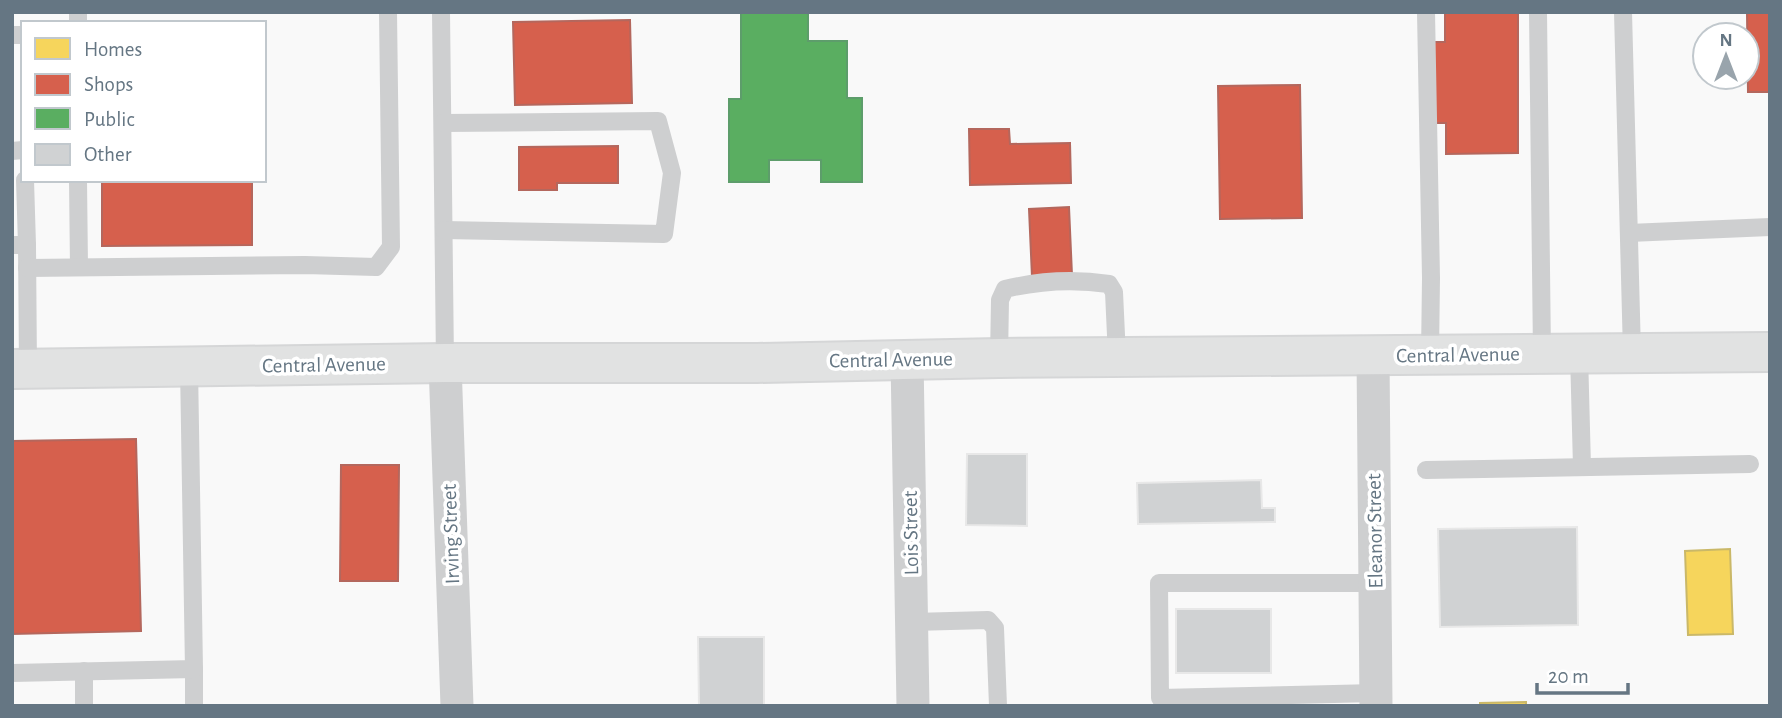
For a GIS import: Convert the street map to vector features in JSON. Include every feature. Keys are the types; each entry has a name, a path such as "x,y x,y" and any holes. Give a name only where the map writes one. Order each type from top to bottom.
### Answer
{"main road":[{"name":"Central Avenue","path":"20,369 1770,352"}],"street":[{"name":"Eleanor Street","path":"1373,355 1376,699"},
{"name":"Lois Street","path":"907,359 914,706"},
{"name":"Irving Street","path":"445,363 457,706"}],"lane":[{"path":"27,268 291,265 376,267 391,247 388,12"},
{"path":"442,12 445,363"},
{"path":"1426,12 1430,355"},
{"path":"1538,12 1542,354"},
{"path":"1623,12 1632,353"},
{"path":"443,122 658,121 672,173 664,234 444,230"},
{"path":"20,369 27,268 20,244 25,182"},
{"path":"79,182 79,267"},
{"path":"1629,233 1770,228"},
{"path":"999,358 1000,300 1005,289 1027,283 1094,282 1109,284 1114,292 1117,358"},
{"path":"1579,353 1582,467"},
{"path":"189,366 194,706"},
{"path":"1426,470 1750,464"},
{"path":"1375,583 1159,583 1159,596 1160,698 1376,699"},
{"path":"913,622 988,620 995,628 998,706"},
{"path":"12,673 194,669"},
{"path":"84,671 85,706"}],"building: Homes":[{"path":"1730,549 1733,634 1688,635 1685,551"},
{"path":"1526,702 1526,706 1480,706 1480,703"}],"building: Shops":[{"path":"1445,12 1518,12 1518,153 1446,154 1446,123 1434,123 1434,42 1445,42"},
{"path":"1747,13 1770,13 1770,92 1748,92 1761,91 1761,21 1747,21"},
{"path":"630,20 632,103 515,105 513,22"},
{"path":"1300,85 1302,218 1220,219 1218,86"},
{"path":"969,129 1009,129 1010,144 1070,143 1071,183 970,185"},
{"path":"618,146 618,183 557,183 557,190 519,190 519,147"},
{"path":"102,182 252,182 252,245 102,246"},
{"path":"1069,207 1072,275 1032,277 1029,209"},
{"path":"136,439 141,631 12,634 12,441"},
{"path":"341,465 399,465 398,581 340,581"}],"building: Public":[{"path":"741,12 808,12 808,41 847,41 847,98 862,98 862,182 821,182 821,160 769,160 769,182 729,182 729,99 741,99"}],"building: Other":[{"path":"967,454 1027,454 1027,526 966,525"},
{"path":"1261,480 1262,508 1275,508 1275,522 1138,524 1137,483"},
{"path":"1577,527 1578,625 1440,627 1438,529"},
{"path":"1176,609 1271,609 1271,673 1176,673"},
{"path":"698,637 764,637 764,706 699,706"}]}
